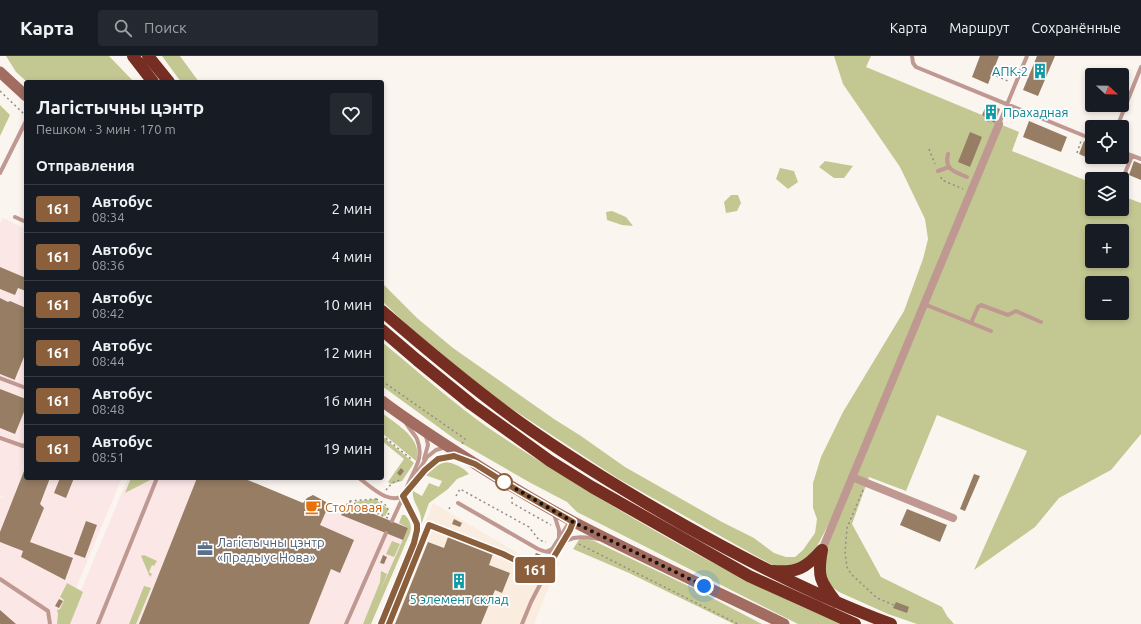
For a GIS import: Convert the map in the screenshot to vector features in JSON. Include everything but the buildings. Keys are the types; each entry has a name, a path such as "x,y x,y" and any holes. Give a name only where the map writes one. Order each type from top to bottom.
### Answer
{"highway":[{"path":"132,56 152,80"},
{"path":"148,56 167,80"},
{"path":"384,313 460,377 518,421 572,458 620,488 768,571 837,603 891,624"},
{"path":"384,332 471,404 550,461 574,476 749,576 855,624"},
{"path":"768,571 786,572 798,570 811,562 822,550"},
{"path":"822,550 819,564 822,582 837,603"}],"main road":[{"path":"128,56 141,66"},
{"path":"0,72 24,94"},
{"path":"384,403 448,447 573,522 784,624"}],"street":[{"path":"822,550 999,124"},
{"path":"852,477 953,518"}],"lane":[{"path":"912,56 916,67 1083,136"},
{"path":"999,124 1027,56"},
{"path":"1120,120 1141,67"},
{"path":"0,173 24,125"},
{"path":"948,154 946,159 949,167 967,177"},
{"path":"1129,155 1141,159"},
{"path":"1125,172 1132,156"},
{"path":"938,171 949,167"},
{"path":"15,217 24,221"},
{"path":"924,304 991,332"},
{"path":"971,323 979,305 984,305 1008,315 1016,311 1041,322"},
{"path":"0,378 24,387"},
{"path":"392,521 420,459 417,440 403,417"},
{"path":"419,470 425,457 428,445 427,438 423,430"},
{"path":"0,438 24,445"},
{"path":"403,496 431,453 448,447"},
{"path":"361,480 372,489 396,499 403,496 425,470 438,459 454,456 475,464"},
{"path":"98,624 156,480"},
{"path":"381,624 414,543 417,530 417,524 403,496"},
{"path":"458,503 538,549 548,553 556,551 569,540 581,537 611,541"},
{"path":"552,510 557,524 559,538"},
{"path":"544,551 549,551 552,549 567,526 573,522"},
{"path":"522,624 545,575 573,522"},
{"path":"389,624 429,525 503,554 545,575"},
{"path":"346,624 386,533"},
{"path":"0,579 48,611 50,624"}],"path":[{"path":"992,74 1015,84"},
{"path":"0,91 24,114"},
{"path":"1077,153 1083,136"},
{"path":"384,382 465,439 461,445"},
{"path":"384,437 415,462"},
{"path":"390,485 402,480 406,475"},
{"path":"866,483 847,528 845,553 847,567 851,574 878,598 906,610"},
{"path":"449,509 460,489 528,527 539,540 546,542"},
{"path":"376,498 385,503 388,507 388,518 361,507 348,501 376,498"}],"shaded area":[{"path":"3,218 24,228 24,480 121,480 76,588 81,590 127,480 248,480 303,503 307,498 313,495 326,502 328,507 341,515 347,503 399,523 408,528 366,624 0,624 0,497 8,499 0,496 0,223"},
{"path":"433,503 528,559 533,559 536,553 559,562 534,624 384,624"}],"green space":[{"path":"6,56 109,56 132,80 25,80 16,72"},
{"path":"162,56 180,56 198,80 180,80"},
{"path":"834,56 871,56 866,67 1019,132 1012,151 1085,180 1085,216 1129,216 1129,199 1141,203 1141,434 1111,470 1059,498 1035,527 974,570 1027,451 937,415 906,491 869,477 852,524 881,577 942,607 954,624 917,624 888,614 839,592 832,587 823,571 822,550 850,483 811,558 781,570 617,478 488,393 405,323 384,303 384,285 417,318 453,348 625,467 722,522 754,538 774,553 786,557 795,557 803,550 815,533 817,519 813,508 813,483 821,457 843,412 904,311 923,259 928,239 925,219 900,167 843,84"},
{"path":"0,105 10,115 0,136"},
{"path":"825,161 853,166 844,178 834,178 819,167"},
{"path":"780,168 794,171 798,182 788,189 776,179"},
{"path":"731,195 738,195 741,203 737,211 726,213 724,202"},
{"path":"612,211 626,217 633,226 622,225 607,220 606,212"},
{"path":"384,344 488,428 600,498 667,538 736,575 842,624 798,624 577,512 567,502 456,440 384,387"},
{"path":"384,414 401,427 412,439 416,446 416,461 384,435"},
{"path":"384,438 414,463 402,481 391,484 388,482 404,459 384,443"},
{"path":"445,462 452,463 464,469 469,474 457,479 448,489 429,503 421,525 420,515 414,499 413,491 422,496 429,483 439,487 442,481 425,475 433,467"},
{"path":"130,480 150,480 125,493"},
{"path":"375,499 387,508 388,511 385,516 354,502"},
{"path":"402,515 405,515 409,521 411,526 410,533 371,624 363,624 380,582 381,571 387,574 381,589 408,528 399,523"},
{"path":"580,538 594,541 697,590 762,624 734,624 629,573 573,549"},
{"path":"392,541 400,544 394,557 386,554"},
{"path":"144,555 157,561 154,566 152,565 149,572 152,574 150,577 141,556"},
{"path":"67,583 83,592 70,624 57,624 57,610 60,609 64,600 60,597"},
{"path":"144,586 151,588 136,624 129,624"}],"bus line":[{"name":"161","path":"381,624 414,543 418,527 403,496 425,470 438,459 454,456 475,464 573,522 545,575 503,554 429,525 389,624"}],"place":[{"name":"АПК-2","path":"1040,71"},
{"name":"Прахадная","path":"991,112"},
{"name":"Столовая","path":"313,507"},
{"name":"Лагістычны цэнтр «Прадыус Нова»","path":"205,549"},
{"name":"5 элемент склад","path":"459,581"}],"route":[{"path":"504,482 573,522 704,586"}]}
